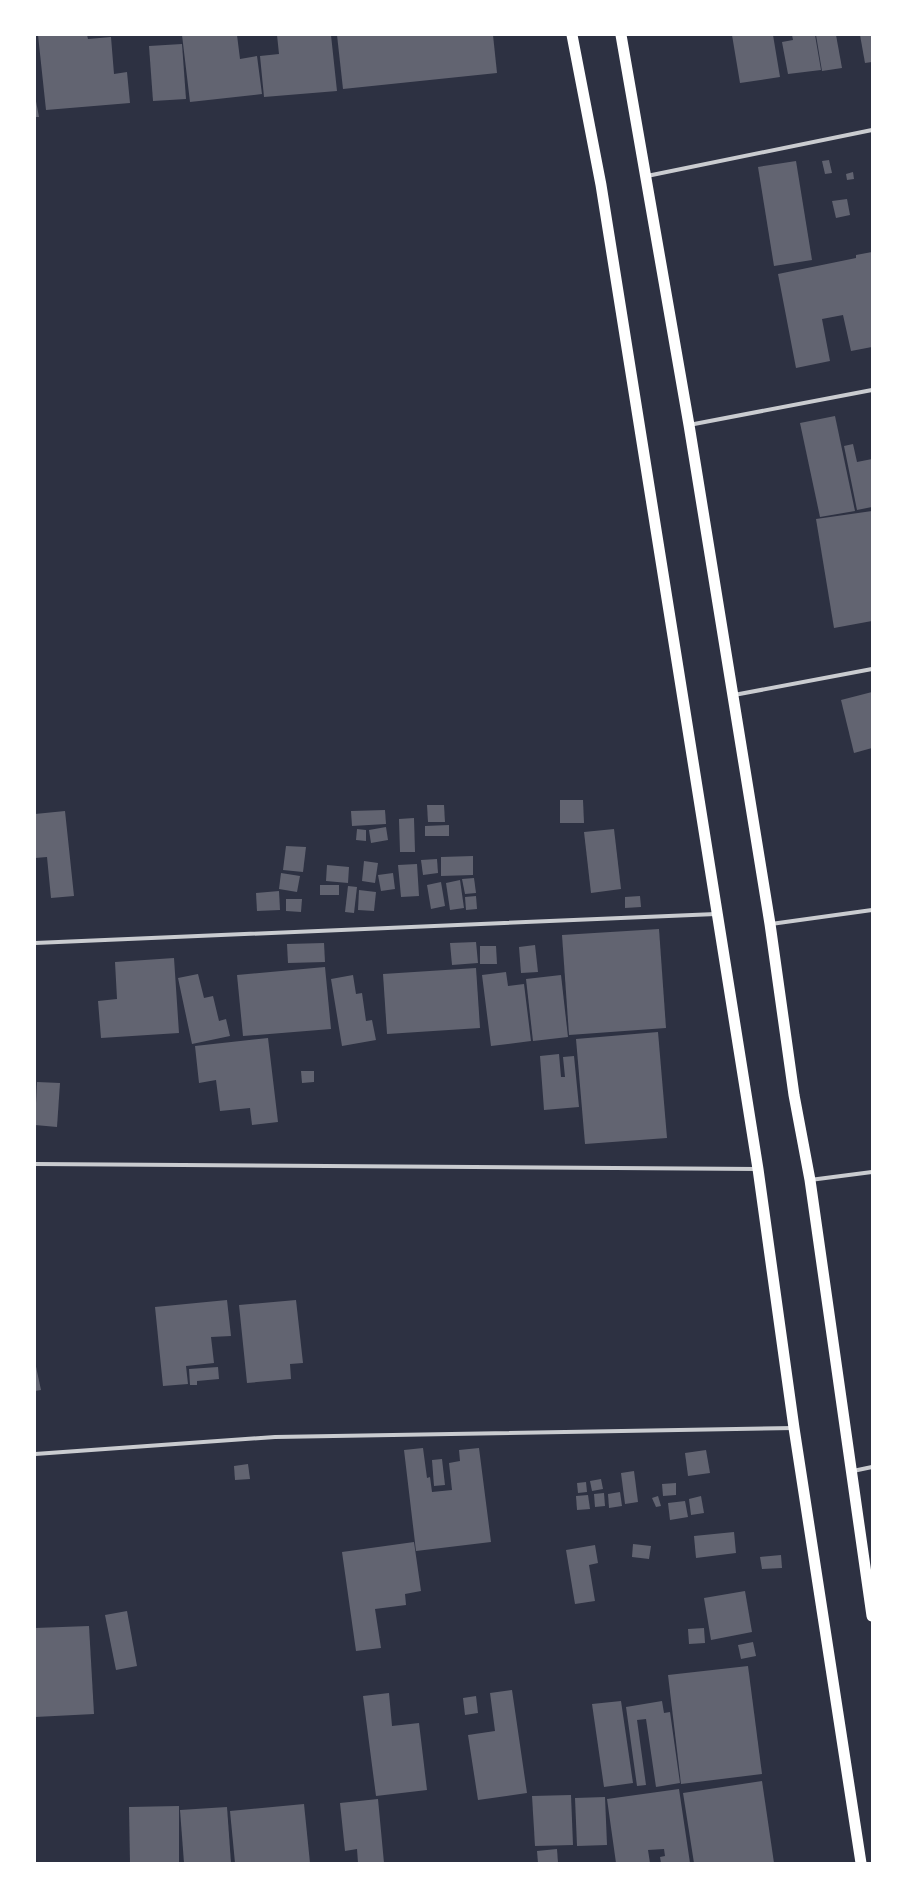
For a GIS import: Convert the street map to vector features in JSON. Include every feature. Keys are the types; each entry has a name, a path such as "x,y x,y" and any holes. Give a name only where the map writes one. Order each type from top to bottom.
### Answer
{"highway":[{"path":"572,35 601,185 718,914 758,1169 794,1428 861,1863"},
{"path":"621,35 689,425 770,924 794,1095 810,1180 850,1471 872,1616"}],"street":[{"path":"645,176 872,130"},
{"path":"689,425 872,390"},
{"path":"733,695 872,669"},
{"path":"770,924 872,910"},
{"path":"35,943 718,914"},
{"path":"35,1164 758,1169"},
{"path":"810,1180 872,1172"},
{"path":"35,1454 275,1437 794,1428"},
{"path":"850,1471 872,1467"}],"building":[{"path":"38,35 87,35 88,39 111,37 114,74 127,72 130,103 46,110"},
{"path":"182,35 237,35 240,59 257,56 262,94 190,102"},
{"path":"277,35 331,35 337,91 264,97 260,56 279,54"},
{"path":"337,35 493,35 497,73 343,89"},
{"path":"732,35 773,35 780,77 740,83"},
{"path":"792,35 815,35 821,70 788,74 782,42 793,40"},
{"path":"816,35 836,35 842,68 822,71"},
{"path":"860,35 872,35 872,62 865,63"},
{"path":"182,44 186,99 153,101 149,46"},
{"path":"35,96 39,117 35,117"},
{"path":"829,160 832,173 825,174 822,161"},
{"path":"796,161 812,260 774,266 758,167"},
{"path":"853,172 854,179 847,180 846,174"},
{"path":"847,199 850,215 836,218 832,201"},
{"path":"872,252 872,347 851,351 843,315 822,319 830,361 796,368 778,274 856,258 856,255"},
{"path":"835,416 855,511 820,517 800,423"},
{"path":"853,444 857,462 872,459 872,507 857,510 844,446"},
{"path":"872,511 872,621 834,628 816,519"},
{"path":"872,692 872,748 854,753 841,700"},
{"path":"560,800 583,800 584,823 560,823"},
{"path":"427,805 444,805 445,822 428,822"},
{"path":"385,810 386,824 352,826 351,811"},
{"path":"65,811 74,896 51,898 47,857 35,858 35,814"},
{"path":"414,818 415,852 400,852 399,819"},
{"path":"449,825 449,836 425,836 425,826"},
{"path":"386,827 388,840 371,843 369,830"},
{"path":"357,829 366,830 366,841 356,840"},
{"path":"614,829 621,889 591,893 584,832"},
{"path":"286,846 306,847 303,872 283,870"},
{"path":"473,856 473,875 441,876 441,857"},
{"path":"437,859 438,873 423,875 421,860"},
{"path":"364,861 378,863 375,883 362,881"},
{"path":"417,864 419,896 401,897 398,865"},
{"path":"327,865 349,867 348,883 326,881"},
{"path":"281,873 300,876 297,892 279,889"},
{"path":"393,873 395,889 381,891 378,875"},
{"path":"474,878 476,893 465,894 462,879"},
{"path":"460,880 464,908 450,910 446,883"},
{"path":"441,882 445,906 431,909 427,885"},
{"path":"320,885 339,885 339,895 320,895"},
{"path":"348,886 357,887 354,913 345,912"},
{"path":"359,890 376,892 374,911 358,910"},
{"path":"279,891 280,910 257,911 256,893"},
{"path":"476,896 477,909 466,910 465,897"},
{"path":"640,896 641,907 625,908 625,897"},
{"path":"286,899 302,899 301,912 286,911"},
{"path":"659,929 666,1028 569,1035 562,935"},
{"path":"476,942 478,963 452,965 450,943"},
{"path":"324,943 325,962 288,963 287,944"},
{"path":"535,945 538,972 521,973 519,947"},
{"path":"480,946 496,946 497,964 480,964"},
{"path":"174,958 179,1033 101,1038 98,1001 117,999 115,962"},
{"path":"325,967 331,1029 243,1036 237,975"},
{"path":"476,968 480,1028 387,1034 383,974"},
{"path":"506,972 508,986 524,984 531,1041 491,1046 482,975"},
{"path":"198,974 204,998 213,996 219,1021 226,1019 230,1036 192,1044 178,978"},
{"path":"353,975 356,994 362,993 366,1021 372,1020 376,1040 342,1046 331,979"},
{"path":"561,975 568,1037 533,1041 526,979"},
{"path":"658,1032 667,1138 585,1144 576,1039"},
{"path":"268,1038 278,1122 252,1125 250,1108 220,1111 216,1080 199,1083 195,1046"},
{"path":"559,1054 561,1077 565,1077 563,1057 574,1056 579,1107 544,1110 540,1056"},
{"path":"301,1071 314,1071 314,1082 302,1083"},
{"path":"37,1082 60,1083 57,1127 35,1125"},
{"path":"227,1300 231,1336 211,1337 214,1363 186,1366 188,1384 163,1386 155,1307"},
{"path":"296,1300 303,1363 290,1364 291,1379 247,1383 239,1305"},
{"path":"35,1362 41,1390 35,1391"},
{"path":"218,1367 219,1379 197,1381 197,1385 190,1385 189,1369"},
{"path":"423,1448 427,1478 430,1477 432,1492 452,1490 449,1463 460,1461 459,1450 479,1448 491,1542 416,1551 404,1450"},
{"path":"706,1450 710,1473 688,1476 685,1453"},
{"path":"442,1459 445,1485 434,1486 432,1460"},
{"path":"248,1464 250,1479 235,1480 234,1466"},
{"path":"634,1471 638,1502 625,1504 621,1473"},
{"path":"601,1479 603,1489 592,1491 590,1481"},
{"path":"586,1482 587,1492 578,1493 577,1483"},
{"path":"676,1483 676,1495 663,1496 662,1484"},
{"path":"620,1492 622,1506 609,1508 608,1494"},
{"path":"604,1493 605,1506 595,1507 594,1494"},
{"path":"588,1495 590,1509 577,1510 576,1496"},
{"path":"658,1496 661,1506 656,1507 652,1498"},
{"path":"701,1496 704,1513 691,1515 689,1499"},
{"path":"685,1501 688,1517 670,1520 668,1503"},
{"path":"734,1532 736,1553 696,1558 694,1536"},
{"path":"414,1542 421,1591 405,1594 406,1605 375,1609 381,1648 356,1651 342,1552"},
{"path":"633,1544 651,1546 649,1559 632,1557"},
{"path":"595,1545 598,1563 589,1565 595,1601 575,1604 566,1550"},
{"path":"781,1555 782,1568 762,1569 760,1557"},
{"path":"745,1591 752,1632 711,1640 704,1598"},
{"path":"127,1611 137,1666 116,1670 105,1615"},
{"path":"89,1626 94,1714 35,1717 35,1628"},
{"path":"704,1628 705,1643 689,1644 688,1629"},
{"path":"753,1642 756,1656 741,1659 738,1645"},
{"path":"748,1666 762,1774 681,1784 668,1675"},
{"path":"512,1690 527,1793 478,1800 468,1735 495,1731 490,1693"},
{"path":"389,1693 392,1726 419,1723 427,1790 376,1796 363,1696"},
{"path":"476,1696 478,1713 465,1715 463,1698"},
{"path":"621,1701 633,1783 604,1787 592,1704"},
{"path":"662,1701 664,1713 670,1712 680,1783 656,1787 646,1719 637,1720 646,1785 637,1786 626,1707"},
{"path":"762,1781 774,1863 694,1863 683,1793"},
{"path":"679,1789 690,1863 661,1863 660,1857 665,1856 664,1849 648,1850 650,1863 616,1863 607,1799"},
{"path":"571,1795 573,1845 535,1846 532,1796"},
{"path":"605,1797 607,1845 577,1846 575,1798"},
{"path":"378,1799 384,1863 358,1863 357,1849 345,1851 340,1803"},
{"path":"304,1804 310,1863 235,1863 230,1811"},
{"path":"179,1806 179,1863 130,1863 129,1807"},
{"path":"227,1807 231,1863 184,1863 180,1810"},
{"path":"557,1849 558,1863 538,1863 537,1851"}]}
